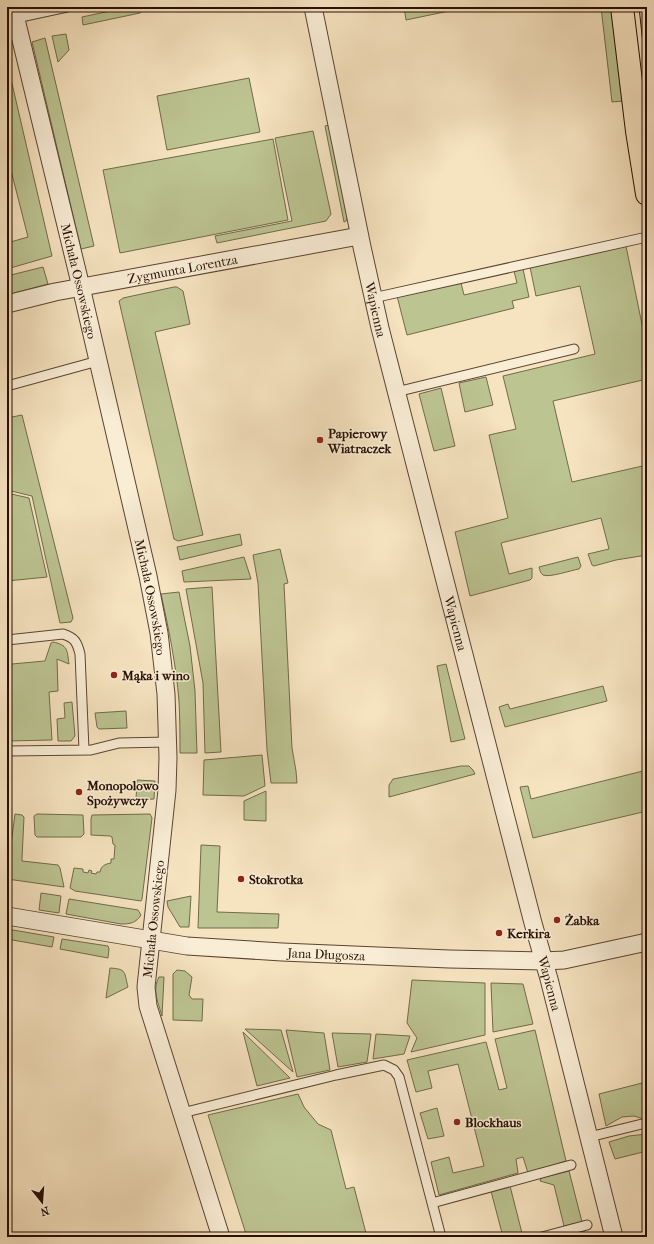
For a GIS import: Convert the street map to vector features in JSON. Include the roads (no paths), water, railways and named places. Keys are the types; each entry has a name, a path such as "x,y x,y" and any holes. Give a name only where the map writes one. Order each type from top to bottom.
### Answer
{"main road":[{"path":"622,7 637,131 647,194"}],"street":[{"name":"Wapienna","path":"313,7 359,236 396,392 614,1237"},
{"name":"Michała Ossowskiego","path":"14,12 81,287 148,576 159,634 166,694 168,742 167,790 146,987 148,1006 221,1237"},
{"name":"Zygmunta Lorentza","path":"7,304 55,292 359,236"},
{"name":"Jana Długosza","path":"7,916 187,946 282,952 449,959 564,960 647,942"}],"lane":[{"path":"14,12 67,7"},
{"path":"373,298 647,237"},
{"path":"396,392 574,349"},
{"path":"7,386 98,361"},
{"path":"7,640 63,634 70,636 74,640 80,654 84,750"},
{"path":"7,751 91,750 120,743 168,742"},
{"path":"182,1113 336,1075 384,1065 394,1070 399,1077 441,1237"},
{"path":"589,1136 642,1124 647,1125"},
{"path":"432,1202 571,1165"},
{"path":"542,1237 587,1225"}],"tram line":[{"path":"639,7 647,81"}],"place":[{"name":"Papierowy Wiatraczek","path":"320,440"},
{"name":"Mąka i wino","path":"114,675"},
{"name":"Monopolowo Spożywczy","path":"79,792"},
{"name":"Stokrotka","path":"241,879"},
{"name":"Żabka","path":"557,920"},
{"name":"Kerkira","path":"499,933"},
{"name":"Blockhaus","path":"457,1122"}]}
